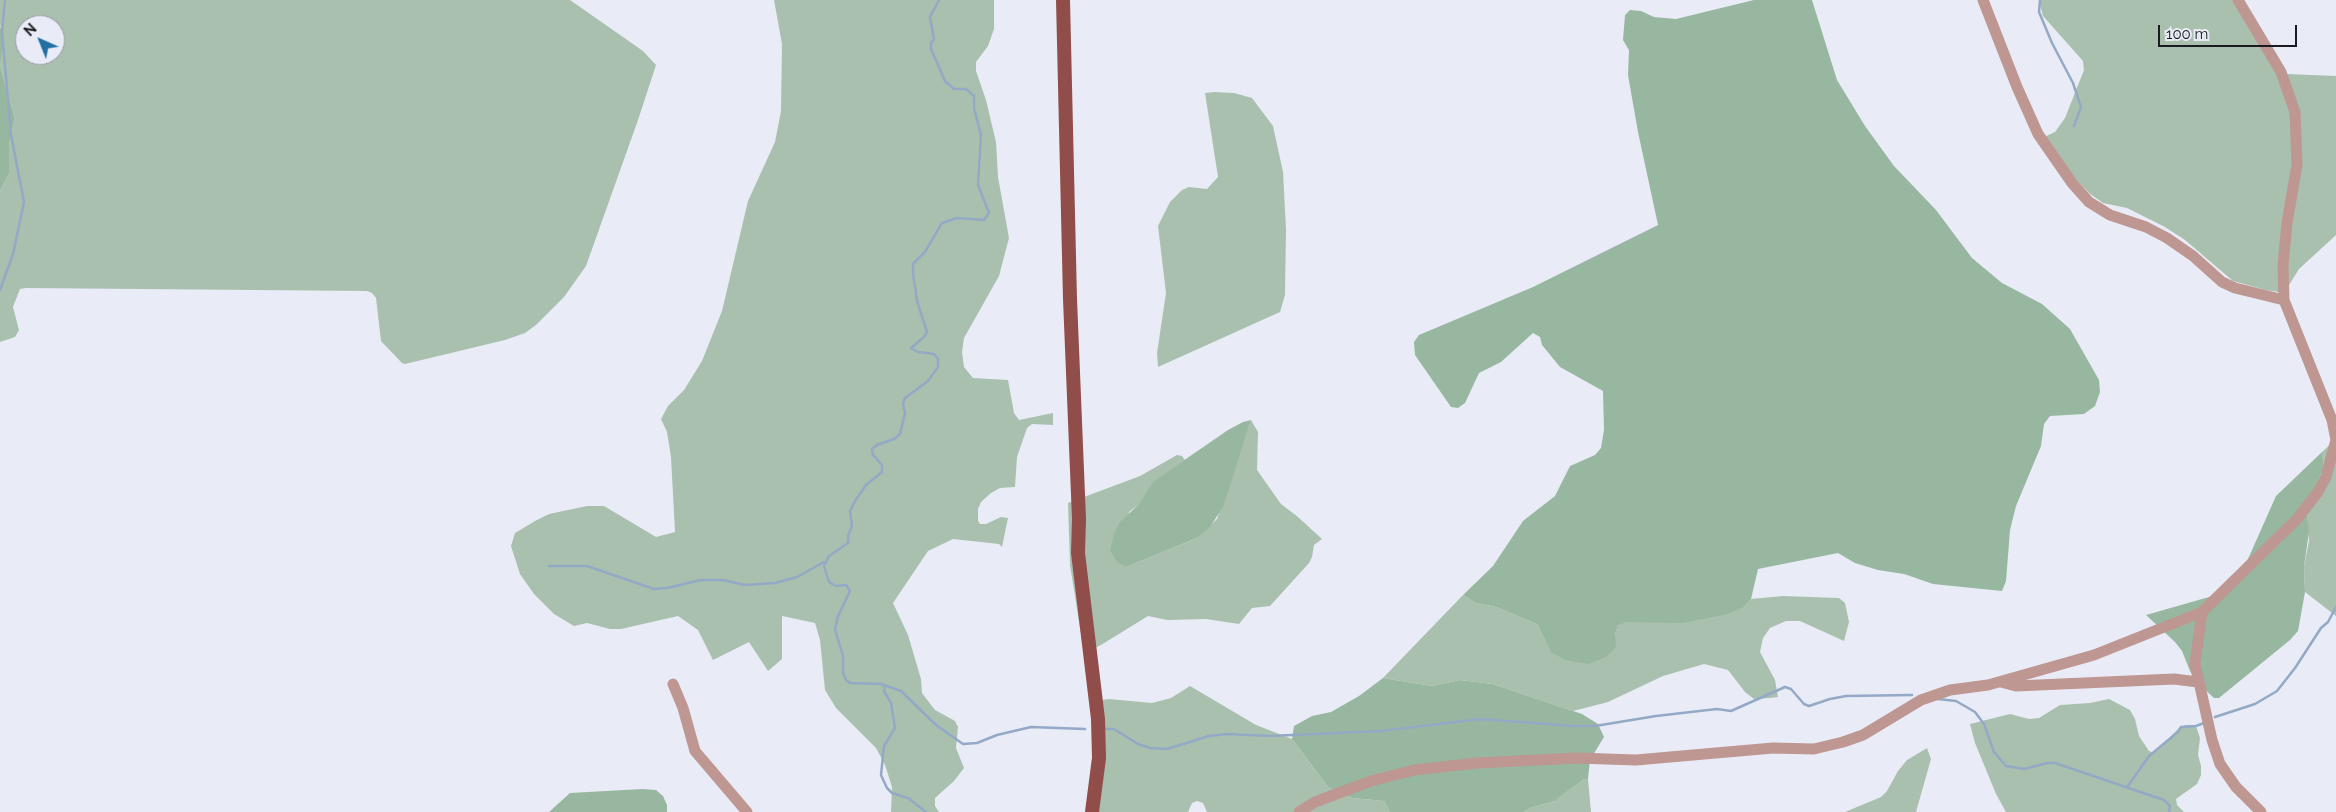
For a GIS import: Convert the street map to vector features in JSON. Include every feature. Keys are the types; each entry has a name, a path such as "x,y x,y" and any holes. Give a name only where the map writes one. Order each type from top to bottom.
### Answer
{"main road":[{"path":"1063,0 1070,298 1078,471 1078,553 1098,719 1098,758 1092,812"}],"street":[{"path":"1983,0 2017,87 2038,134 2055,160 2089,202 2110,215 2146,227 2167,238 2193,256 2222,282 2235,288 2284,300"},
{"path":"1299,812 1315,802 1371,782 1414,770 1477,763 1577,758 1636,760 1773,748 1814,749 1862,735 1921,700 1950,690 1999,682 2094,655 2202,612 2297,519 2318,492 2331,462 2336,440 2332,420 2284,300 2283,265 2287,223 2297,165 2295,112 2281,72 2238,0"},
{"path":"2202,612 2195,664 2207,725 2220,764 2236,787 2261,812"},
{"path":"1999,682 2016,686 2174,679 2198,682"},
{"path":"673,684 684,708 695,752 747,812"}],"green space":[{"path":"0,0 570,0 643,51 656,65 586,266 564,297 536,325 525,333 505,340 405,364 381,341 376,298 367,291 26,288 20,289 13,307 19,330 15,337 0,342 0,191 9,174 9,145 15,118 0,66 3,33 0,24"},
{"path":"774,0 994,0 994,29 988,46 976,62 976,71 986,100 996,142 998,177 1009,238 999,276 964,338 962,352 964,367 973,378 1008,380 1014,413 1019,420 1053,413 1053,425 1032,424 1027,428 1017,457 1015,487 1000,488 991,493 981,502 978,509 978,521 980,524 986,524 1001,517 1008,518 1002,547 999,544 953,539 928,551 893,603 908,635 921,679 922,693 935,710 955,721 958,727 956,748 964,768 954,781 935,798 935,806 939,812 891,812 892,787 885,765 876,748 836,708 825,690 820,640 815,623 782,616 782,659 768,671 749,642 713,660 698,630 678,616 621,629 610,629 587,623 574,626 554,614 534,594 520,574 511,546 515,533 535,521 549,514 587,506 604,506 656,537 675,532 671,457 667,432 661,419 668,406 684,390 702,361 722,311 748,201 775,142 781,111 782,44"},
{"path":"1754,0 1812,0 1837,80 1865,126 1894,166 1936,210 1972,258 2002,283 2042,304 2070,329 2099,380 2100,392 2095,406 2084,414 2050,416 2044,424 2041,446 2016,506 2010,530 2006,581 2002,591 1933,584 1904,574 1878,570 1855,563 1838,553 1758,569 1751,599 1744,607 1728,614 1683,623 1627,622 1618,625 1615,635 1616,647 1606,657 1588,664 1565,660 1551,652 1537,624 1496,607 1476,603 1463,595 1493,566 1523,521 1555,496 1570,466 1595,455 1601,448 1604,430 1603,391 1560,367 1542,345 1540,337 1533,333 1501,362 1479,373 1465,403 1458,408 1451,407 1415,355 1414,342 1419,335 1533,287 1658,225 1628,75 1629,50 1623,40 1625,15 1630,10 1641,11 1654,17 1676,19"},
{"path":"2039,0 2241,0 2287,74 2336,76 2336,235 2299,269 2284,293 2233,281 2185,240 2165,227 2127,208 2103,203 2089,193 2066,169 2042,138 2055,132 2065,118 2084,70 2083,61 2043,16"},
{"path":"0,24 3,42 0,66"},
{"path":"0,66 15,118 9,145 9,174 0,191"},
{"path":"1205,93 1234,93 1252,98 1273,126 1283,172 1286,229 1285,295 1280,312 1158,367 1157,353 1166,293 1158,226 1170,202 1182,190 1189,187 1207,189 1218,177"},
{"path":"1251,420 1258,432 1257,470 1281,504 1322,539 1314,545 1309,563 1270,606 1252,608 1239,624 1206,619 1167,620 1148,616 1101,645 1084,653 1070,565 1068,503 1140,476 1177,455 1182,456 1185,460 1155,481 1138,505 1129,512 1126,567 1197,538 1217,519"},
{"path":"1251,420 1223,507 1210,527 1197,538 1126,567 1117,562 1110,550 1119,523 1138,505 1154,481 1228,430"},
{"path":"2336,439 2336,616 2305,592 2304,566 2309,541 2307,515 2315,487 2324,467 2322,452"},
{"path":"2322,452 2324,467 2315,487 2307,515 2309,532 2304,566 2305,592 2298,631 2290,640 2219,698 2214,698 2199,684 2190,671 2182,651 2175,642 2146,615 2216,595 2248,559 2276,496"},
{"path":"1463,595 1476,603 1496,607 1537,624 1546,642 1615,635 1618,624 1744,607 1751,599 1783,596 1839,598 1845,603 1849,622 1844,641 1800,621 1786,621 1770,628 1763,638 1760,652 1775,680 1778,697 1770,698 1754,699 1745,692 1728,670 1704,664 1663,676 1608,702 1573,711 1493,684 1460,680 1432,686 1383,678"},
{"path":"1383,678 1432,686 1460,680 1493,684 1582,714 1598,724 1604,737 1590,760 1588,779 1584,779 1555,801 1530,808 1524,812 1390,812 1384,801 1352,798 1328,787 1292,739 1294,726 1312,716 1331,712 1359,696"},
{"path":"1190,686 1256,725 1292,739 1328,787 1352,798 1384,801 1390,812 1207,812 1203,803 1197,801 1192,803 1188,812 1092,812 1093,701 1109,699 1152,703 1171,698"},
{"path":"2109,699 2130,710 2135,719 2139,736 2149,751 2154,753 2178,729 2186,725 2196,726 2200,738 2198,755 2201,775 2197,784 2176,799 2177,805 2184,812 2006,812 1996,794 1975,743 1970,724 2010,714 2029,719 2039,718 2060,705 2090,703"},
{"path":"1927,748 1931,759 1916,812 1845,812 1881,797 1907,760"},
{"path":"1584,779 1588,779 1591,812 1524,812 1530,808 1555,801"},
{"path":"656,790 663,796 667,805 667,812 549,812 570,793"}],"waterway":[{"path":"0,290 13,254 24,202 11,135 2,31 5,0"},
{"path":"939,0 930,17 934,39 931,43 931,49 945,81 954,89 966,89 974,96 974,108 981,135 978,185 989,213 984,220 957,218 942,223 925,252 913,264 917,301 927,332 911,348 918,352 934,354 938,359 938,367 928,381 905,398 903,404 905,413 900,434 894,439 877,445 872,449 873,455 882,465 882,472 866,485 850,511 852,526 848,536 848,543 829,556 824,566 829,582 836,586 846,585 850,591 838,616 835,630 843,656 843,673 846,680 850,683 881,684 901,691 936,725 963,744 977,743 997,735 1031,727 1085,729"},
{"path":"2040,0 2039,12 2052,43 2073,83 2081,107 2074,126"},
{"path":"549,566 587,566 654,589 701,580 723,580 745,585 775,583 797,577 824,562"},
{"path":"2215,717 2255,704 2277,691 2295,668 2321,628 2328,622 2336,607"},
{"path":"885,686 884,691 891,703 895,728 884,746 881,775 887,788 892,793 908,798 926,812"},
{"path":"1102,729 1114,729 1138,744 1150,748 1167,749 1209,736 1227,734 1270,736 1381,731 1480,719 1595,726 1717,709 1731,711 1785,687 1791,689 1804,704 1809,706 1846,696 1912,695"},
{"path":"1938,699 1956,701 1975,712 1984,724 1994,752 2006,766 2024,769 2047,763 2055,763 2164,800 2170,806 2169,812"},
{"path":"2128,786 2149,756 2178,732 2181,727 2196,726 2204,723"}]}
